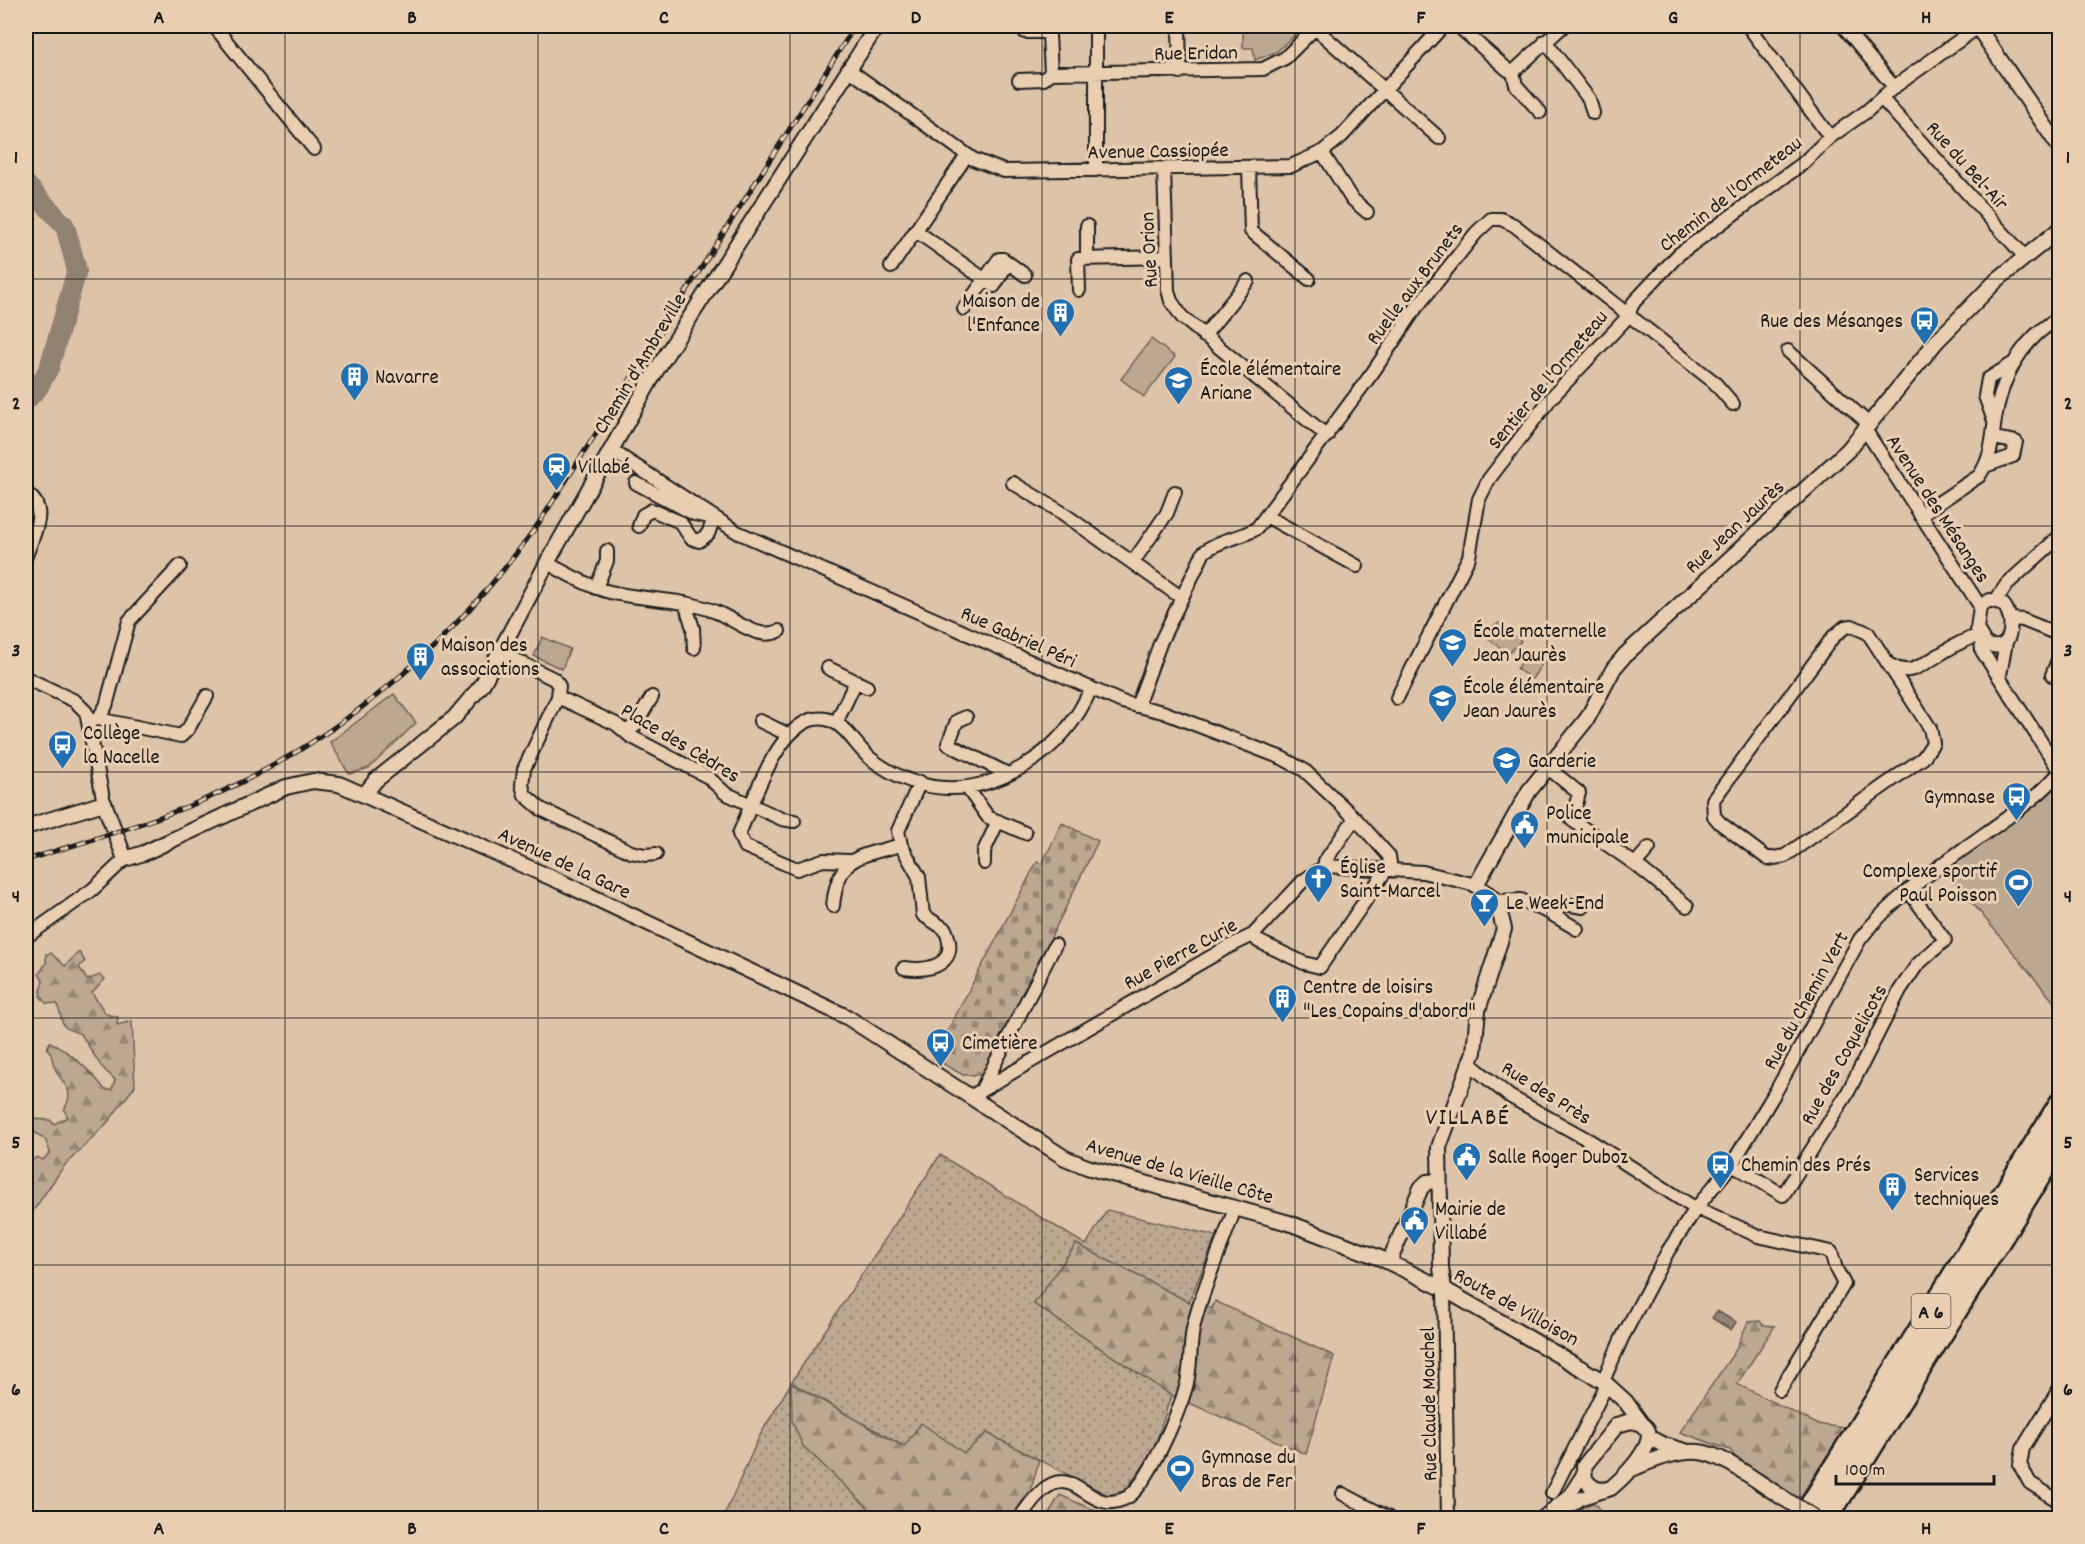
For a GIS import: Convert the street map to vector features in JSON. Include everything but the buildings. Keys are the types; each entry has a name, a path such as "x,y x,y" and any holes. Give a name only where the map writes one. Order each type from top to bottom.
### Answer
{"highway":[{"name":"A 6","path":"1803,1518 2060,1104"},
{"name":"A 6","path":"1827,1518 2060,1143"}],"street":[{"path":"214,26 314,149"},
{"name":"Chemin d'Ambreville","path":"364,795 376,780 465,707 482,686 547,563 657,369 876,26"},
{"path":"1096,26 1096,170"},
{"path":"1179,26 1180,72"},
{"name":"Avenue Cassiopée","path":"848,69 967,155 988,167 1004,171 1291,166 1322,152 1342,136 1443,26"},
{"path":"1458,26 1513,72"},
{"path":"1513,72 1563,26"},
{"path":"1748,26 1830,137"},
{"path":"1843,26 1894,87"},
{"path":"1977,26 2060,148"},
{"name":"Chemin de l'Ormeteau","path":"1626,314 1634,302 1679,254 1802,165 1830,137 1977,26"},
{"path":"1316,27 1440,138"},
{"name":"Rue Eridan","path":"1019,80 1044,79 1051,73 1180,72 1249,70 1270,67 1285,58 1316,27"},
{"path":"1025,32 1044,32 1048,35 1051,73"},
{"path":"1545,41 1589,99 1593,113"},
{"path":"1513,72 1516,85 1540,112"},
{"name":"Rue du Bel-Air","path":"1882,99 2025,257"},
{"path":"1322,152 1351,198 1367,212"},
{"path":"891,267 967,155"},
{"path":"1249,168 1251,231 1309,279"},
{"name":"Rue Orion","path":"1164,170 1171,301 1182,317 1327,436"},
{"name":"Ruelle aux Brunets","path":"1137,706 1157,651 1204,552 1213,544 1247,534 1257,528 1327,436 1416,308 1476,233 1491,219 1501,219 1514,225 1626,314"},
{"path":"1087,226 1087,259"},
{"name":"Rue Jean Jaurès","path":"1476,885 1529,791 1587,718 1614,668 1625,655 1868,428 1936,342 1997,280 2060,229"},
{"path":"916,231 994,286 1008,263 1025,275"},
{"path":"1079,290 1078,259 1167,257"},
{"path":"964,309 984,279"},
{"path":"1204,336 1248,281"},
{"path":"1626,314 1714,382 1733,404"},
{"name":"Sentier de l'Ormeteau","path":"1397,698 1469,557 1479,499 1489,479 1551,398 1624,321 1626,314"},
{"path":"1920,515 1979,476 1985,466 2005,378 2012,363 2039,332 2060,317"},
{"name":"Avenue des Mésanges","path":"1788,351 1868,428 1920,515 1980,606"},
{"path":"1985,466 2013,456 2016,442 1993,438"},
{"name":"Rue Gabriel Péri","path":"611,450 737,532 1091,688 1282,758 1304,770 1356,818 1389,856 1388,870"},
{"path":"636,483 694,514 714,518 708,534 699,541 691,538 680,522 652,510 643,515 639,526"},
{"path":"1013,483 1182,598"},
{"path":"1132,562 1167,513 1175,492"},
{"path":"26,493 34,499 40,512 26,556"},
{"path":"1266,516 1357,566"},
{"path":"1996,600 2007,584 2060,536"},
{"path":"596,588 607,561 607,551"},
{"path":"547,563 596,588 685,603 715,612 763,635 779,631"},
{"path":"26,937 92,890 125,859 104,803 94,720 106,706 129,621 180,566"},
{"path":"2000,675 2012,619 2008,610 1996,600 1990,600 1980,606 1977,624 1982,651 2000,675 2060,771"},
{"path":"685,603 693,628 694,648"},
{"path":"2012,619 2023,620 2060,635"},
{"path":"1852,626 1868,633 1907,692 1932,735 1930,751 1785,856 1768,859 1763,857 1719,823 1714,816 1712,808 1717,792 1838,631 1852,626"},
{"path":"1980,638 1990,646 1998,646 2006,642"},
{"path":"1890,665 1902,670 1911,670 1953,644 1980,638"},
{"path":"499,652 554,679 559,686 558,697 524,769 522,784 525,795 542,809 630,852 645,855 656,854"},
{"path":"2052,675 2060,655"},
{"path":"828,668 862,684 836,723"},
{"path":"1907,692 1911,670"},
{"path":"26,678 75,701 94,720 181,736 186,733 207,696"},
{"path":"901,845 877,850 849,861 823,860 797,869 744,846 739,834 779,747 789,735 810,720 821,718 836,723 870,758 890,771 933,786 968,789 1008,774 1042,755 1060,739 1076,718 1091,688"},
{"name":"Place des Cèdres","path":"558,697 616,724 624,731 708,777 724,794 794,821"},
{"path":"624,731 634,728 652,697"},
{"path":"966,717 957,721 948,744 1008,774"},
{"path":"760,721 789,735"},
{"path":"1547,767 1579,793 1572,820 1635,864 1687,906"},
{"name":"Rue du Chemin Vert","path":"1552,1493 1647,1290 1668,1251 1697,1207 1732,1164 1776,1091 1860,939 1872,924 1908,890 2042,793 2060,771"},
{"name":"Avenue de la Gare","path":"125,859 144,853 296,784 330,782 550,877 847,1017 970,1097"},
{"path":"904,968 914,970 940,964 945,961 950,952 945,929 921,912 921,883 901,845 898,831 920,782"},
{"path":"968,789 988,817 1025,833"},
{"path":"26,826 104,803"},
{"path":"1356,818 1324,861 1324,866 1423,872 1476,885 1497,901 1504,929 1478,1010 1474,1052 1439,1147 1444,1290"},
{"path":"984,863 984,851 998,821"},
{"path":"1635,864 1649,848"},
{"path":"833,906 836,886 849,861"},
{"name":"Rue Pierre Curie","path":"970,1097 982,1088 1253,935 1303,880 1324,866"},
{"path":"1253,935 1258,940 1304,963 1320,967 1388,870"},
{"name":"Rue des Coquelicots","path":"1732,1164 1783,1195 1847,1094 1899,990 1917,965 1945,940 1908,890"},
{"path":"1497,901 1521,900 1550,913 1576,929"},
{"path":"1550,913 1565,904 1583,907"},
{"path":"982,1088 1055,945"},
{"name":"Rue des Près","path":"1470,1064 1509,1095 1697,1207"},
{"name":"Avenue de la Vieille Côte","path":"970,1097 1065,1158 1087,1167 1289,1223 1389,1262"},
{"path":"1389,1262 1422,1188 1427,1182 1439,1181"},
{"path":"1697,1207 1758,1236 1831,1252 1844,1284 1780,1390"},
{"path":"1020,1518 1036,1495 1051,1484 1071,1484 1109,1502 1127,1498 1136,1490 1158,1453 1186,1387 1193,1326 1235,1208"},
{"name":"Route de Villoison","path":"1389,1262 1444,1290 1605,1383 1618,1395 1646,1432 1664,1445 1714,1456 1815,1518"},
{"name":"Rue Claude Mouchel","path":"1444,1290 1448,1518"},
{"path":"2060,1388 2023,1448 2020,1465 2030,1483 2060,1502"},
{"path":"1542,1518 1569,1496 1583,1474 1590,1457 1620,1422 1618,1395"},
{"path":"1551,1518 1582,1498 1611,1488 1648,1448 1646,1432 1637,1422 1620,1422"},
{"name":"Route de Villoison","path":"1628,1472 1650,1462 1690,1452"},
{"path":"1583,1474 1588,1484 1604,1491"},
{"path":"1343,1494 1389,1518"}],"green space":[{"path":"1243,26 1304,26 1276,52 1255,60 1253,48 1243,48"},
{"path":"1151,339 1175,357 1144,397 1121,379"},
{"path":"1500,623 1521,641 1508,654 1487,637 1492,626"},
{"path":"542,637 570,649 562,669 534,656"},
{"path":"1527,654 1542,664 1532,679 1517,669"},
{"path":"394,694 416,723 369,768 349,774 330,742"},
{"name":"Complexe sportif Paul Poisson","path":"2059,776 2059,1008 1942,866"},
{"path":"1062,823 1098,841 984,1075 963,1075 933,1058 1037,862 1042,864"},
{"path":"79,952 85,961 79,967 87,980 100,975 105,979 92,993 106,1014 118,1017 117,1025 132,1021 135,1086 108,1122 64,1166 26,1221 26,1164 37,1157 43,1160 50,1152 45,1139 26,1127 26,1111 34,1119 50,1120 54,1124 68,1117 64,1110 68,1102 68,1091 47,1048 50,1042 80,1063 105,1090 112,1090 115,1080 101,1066 81,1034 65,1027 57,1004 46,1003 40,996 43,980 39,974 46,963 46,954 51,953 65,966"},
{"path":"940,1155 1086,1245 1107,1210 1216,1236 1189,1302 1076,1244 1034,1304 1171,1395 1153,1453 1125,1491 1108,1495 987,1433 964,1453 905,1447 792,1383 803,1446 879,1518 723,1518 759,1437 791,1383"},
{"path":"1076,1244 1189,1302 1212,1308 1215,1301 1334,1356 1306,1454 1171,1395 1034,1304"},
{"path":"1760,1321 1763,1325 1775,1326 1737,1384 1817,1424 1845,1428 1801,1496 1796,1497 1739,1462 1730,1450 1680,1432 1735,1351 1748,1322"},
{"path":"791,1383 904,1447 921,1423 964,1453 987,1433 1039,1460 1033,1483 1013,1518 879,1518 803,1446 792,1421"},
{"path":"1060,1495 1109,1517 1132,1518 1046,1518"},
{"path":"1592,1503 1598,1506 1601,1518 1562,1518"}],"water":[{"path":"1717,1311 1736,1322 1731,1330 1712,1318"}],"waterway":[{"path":"26,184 65,226 77,270 49,368 38,388 26,401"}],"railway":[{"path":"26,860 110,834 194,804 246,780 296,752 343,721 388,687 470,609 507,566 541,520 855,26"}],"place":[{"name":"Maison de l'Enfance","path":"1061,338"},
{"name":"Rue des Mésanges","path":"1924,346"},
{"name":"Navarre","path":"354,402"},
{"name":"École élémentaire Ariane","path":"1179,406"},
{"name":"Villabé","path":"557,492"},
{"name":"École maternelle Jean Jaurès","path":"1452,668"},
{"name":"Maison des associations","path":"420,682"},
{"name":"École élémentaire Jean Jaurès","path":"1442,724"},
{"name":"Collège la Nacelle","path":"62,770"},
{"name":"Garderie","path":"1507,786"},
{"name":"Gymnase","path":"2016,822"},
{"name":"Police municipale","path":"1525,850"},
{"name":"Église Saint-Marcel","path":"1319,904"},
{"name":"Complexe sportif Paul Poisson","path":"2018,908"},
{"name":"Le Week-End","path":"1485,928"},
{"name":"Centre de loisirs \"Les Copains d'abord\"","path":"1282,1024"},
{"name":"Cimetière","path":"941,1068"},
{"name":"Salle Roger Duboz","path":"1467,1182"},
{"name":"Chemin des Prés","path":"1720,1190"},
{"name":"Services techniques","path":"1893,1212"},
{"name":"Mairie de Villabé","path":"1414,1246"},
{"name":"Gymnase du Bras de Fer","path":"1180,1494"}],"district":[{"name":"VILLABÉ","path":"1468,1116"}]}
